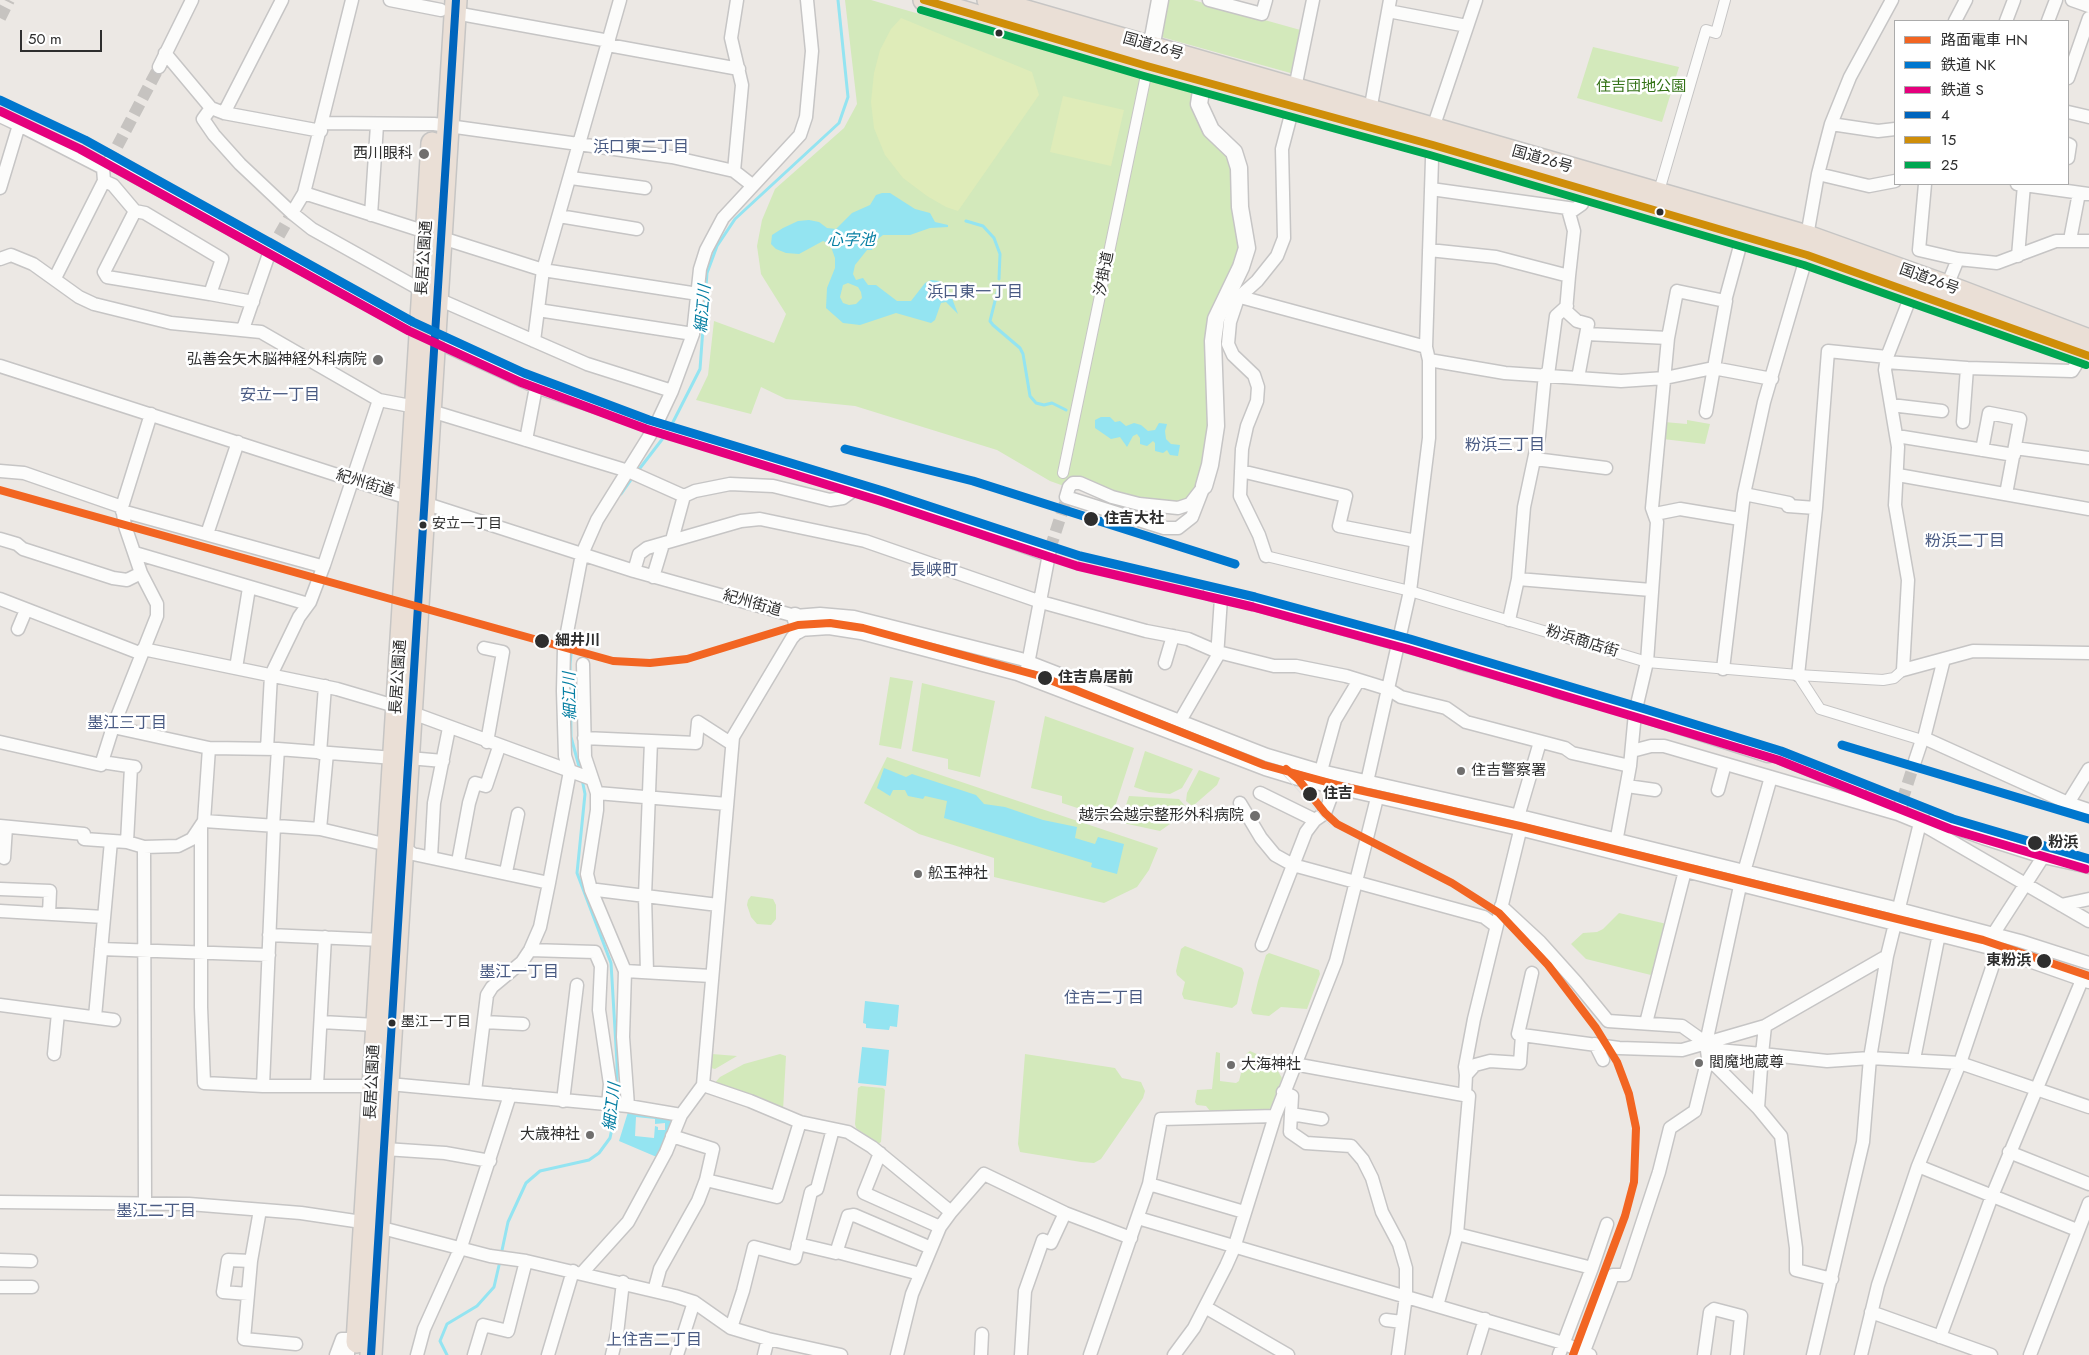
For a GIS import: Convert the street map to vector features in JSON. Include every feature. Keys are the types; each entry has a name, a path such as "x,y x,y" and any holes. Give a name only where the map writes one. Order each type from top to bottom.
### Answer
{"highway":[{"name":"国道26号","path":"924,0 1148,62 1204,72 1433,136 1807,246 1914,281 2087,350"},
{"name":"国道26号","path":"988,0 1148,62"},
{"name":"長居公園通","path":"371,1355 359,1338 372,1225 448,6"},
{"name":"国道26号","path":"1294,98 1370,111 1433,136 1585,190 1742,235 1807,246"},
{"name":"国道26号","path":"1914,281 1947,286 2087,350"},
{"name":"長居公園通","path":"372,1225 385,1149 376,1025 382,940 396,846"}],"street":[{"path":"159,67 192,0"},
{"path":"224,113 282,0"},
{"path":"292,213 304,193 322,127 352,0"},
{"path":"390,0 448,6 609,43 739,69"},
{"path":"534,341 543,270 571,178 620,0"},
{"path":"734,171 742,86 731,38 738,0"},
{"path":"475,1092 489,991 522,962 530,950 540,927 570,772 565,756 564,648 597,520 658,428 693,334 700,269 706,250 723,218 800,135 806,117 812,51 807,0"},
{"path":"1148,62 1160,0"},
{"path":"1209,0 1237,4 1262,14 1266,0"},
{"path":"1204,486 1190,504 1178,508 1157,507 1112,497 1080,483 1073,483 1069,487 1066,500 1153,525 1178,528 1192,517 1204,486 1216,426 1213,340 1216,319 1234,296 1257,281 1277,256 1284,238 1282,149 1314,0"},
{"path":"1367,782 1410,591 1429,438 1429,360 1426,347 1433,136 1476,0"},
{"path":"1662,184 1706,30 1716,33 1725,0"},
{"path":"1723,669 1744,494 1764,402 1772,379 1807,246 1818,174 1830,124 1850,77 1892,0"},
{"path":"1956,20 1966,0"},
{"path":"2006,20 2014,0"},
{"path":"2048,20 2056,0"},
{"path":"2072,0 2089,6"},
{"path":"1370,111 1389,5 1467,26"},
{"path":"2069,75 2089,18"},
{"path":"165,53 211,108 224,113 322,127 441,125 672,157 734,171 752,185"},
{"name":"汐掛道","path":"1063,473 1148,62"},
{"path":"1204,72 1199,104 1203,116 1211,130 1234,152 1240,168 1240,207 1247,248 1234,296 1228,344 1233,355 1254,375 1258,386 1257,401 1247,426 1242,449 1240,496 1259,535 1266,556"},
{"path":"211,108 203,119 214,135 240,164 292,213 312,229 430,295 587,364 672,391"},
{"path":"2069,112 2089,117"},
{"path":"0,116 104,174 135,211 145,213 222,259 210,294"},
{"path":"1830,124 1878,131 1894,129"},
{"path":"0,188 19,125"},
{"path":"372,215 377,125"},
{"path":"54,278 109,162 428,337 536,387 658,428 858,488 1049,552 1041,602 1029,662 1024,677"},
{"path":"1818,174 1869,186 1894,181"},
{"path":"571,178 645,188"},
{"path":"1925,185 1914,281 1886,360 1887,386 1897,436 1898,475 1896,505 1908,580 1903,670 1973,651 2089,653"},
{"path":"2018,256 2021,185"},
{"path":"2035,185 2062,187 2084,194 2070,240"},
{"path":"1431,189 1576,209"},
{"path":"1578,378 1588,324 1577,321 1566,311 1574,231 1569,213 1582,204 1585,190"},
{"path":"304,193 543,270 698,294"},
{"path":"135,211 104,272 107,278 253,302"},
{"path":"559,216 637,229"},
{"path":"1706,412 1725,300 1742,235"},
{"path":"1919,250 1958,259 1991,263 2018,256 2056,241 2089,241"},
{"path":"1429,250 1496,257 1569,276"},
{"path":"244,329 270,252"},
{"path":"0,259 11,255 33,264 79,297 94,304 171,323 261,332 379,400 423,409 628,472 684,496"},
{"path":"1947,286 1958,259"},
{"path":"1613,853 1627,786 1635,713 1646,662 1657,522 1652,508 1668,338 1677,291 1725,300"},
{"path":"1234,296 1426,347"},
{"path":"1509,620 1518,579 1524,507 1535,459 1556,316 1567,306"},
{"path":"538,310 693,334"},
{"path":"1587,334 1668,338"},
{"path":"2087,350 2072,371 1967,368 1886,360 1828,351 1816,508 1798,675 1820,709 1923,739 2068,803 2089,810"},
{"path":"1429,360 1505,372 1621,381 1665,378 1713,368 1772,379"},
{"name":"紀州街道","path":"0,366 797,623 861,633 1024,677 1265,769 1334,789 1616,840 1994,933 2089,963"},
{"path":"1963,422 1967,368"},
{"path":"526,440 536,387"},
{"path":"263,1086 273,826 271,675 299,616 308,604 324,565 379,400"},
{"path":"1891,405 1942,410"},
{"path":"1982,450 1989,413 2020,419 2006,494"},
{"path":"0,742 101,766 113,727 157,616 157,604 141,573 125,526 122,509 151,414"},
{"path":"1897,436 1982,450 2089,458"},
{"path":"207,534 238,442"},
{"path":"1535,459 1606,468"},
{"path":"0,471 24,473 122,509 318,566 324,565"},
{"path":"1241,471 1346,496 1338,526 1416,542"},
{"path":"1898,475 2089,509"},
{"path":"654,576 684,496 695,491 730,484 773,486 830,500 843,498 858,488"},
{"path":"1744,494 1789,504 1788,506 1816,508"},
{"path":"1153,525 1163,517 1161,510 1157,507"},
{"path":"1655,514 1680,510 1740,519"},
{"path":"634,571 642,550 741,521 760,519 865,541 1041,602 1188,639 1218,652 1274,666 1296,666 1359,680 1388,689 1401,697 1446,708 1466,722 1565,748 1572,753 1630,766"},
{"path":"0,539 17,544 23,549 113,578 127,580 141,573"},
{"path":"135,553 308,604"},
{"name":"粉浜商店街","path":"1266,556 1410,591 1646,662 1883,680 1894,678 1903,670"},
{"path":"1518,579 1651,590"},
{"path":"236,668 249,588"},
{"path":"1180,721 1217,657 1215,596 1229,597 1399,644 1635,713 1768,756 1774,755 1817,771 1859,790 1863,804"},
{"path":"1,602 142,652 325,686 404,711 499,747 592,779"},
{"path":"18,629 26,610"},
{"name":"紀州街道","path":"797,623 820,614 854,617 1029,662 1267,755 1520,823 1613,853 1895,924 1938,937 1998,950 2085,981"},
{"path":"548,1355 577,1272 628,1222 681,1115 703,1085 732,744 744,716 792,638 797,623"},
{"path":"1165,663 1174,636"},
{"path":"484,648 503,652 486,742"},
{"path":"1915,761 1923,739 1944,659"},
{"path":"583,664 585,758 597,793 597,810 587,874 591,890 625,971 623,1037 628,1106"},
{"path":"1321,771 1335,720 1359,680"},
{"path":"320,829 325,686"},
{"path":"584,738 696,743 698,722 732,744"},
{"path":"113,727 209,748 272,749 443,760"},
{"path":"431,857 434,803 449,728"},
{"path":"647,972 645,896 651,741"},
{"path":"1465,1095 1465,1067 1474,1019 1540,742"},
{"path":"1632,751 1650,746 1664,746 1898,814 1922,824 2089,921"},
{"path":"458,862 469,802 475,783 486,786 499,747"},
{"path":"209,748 203,824 204,1083 263,1086 381,1085 628,1106 681,1115"},
{"path":"102,762 133,767 127,842"},
{"path":"1718,790 1725,764"},
{"path":"2068,803 2089,769"},
{"path":"1138,1218 1234,1248 1485,1319 1561,1349 1587,1353 1613,1275 1625,1276 1659,1172 1670,1128 1695,1111 1740,886 1771,777"},
{"path":"1627,786 1655,790"},
{"path":"1262,945 1306,832 1315,820 1325,813 1334,789"},
{"path":"1260,792 1315,820"},
{"path":"597,793 727,804"},
{"path":"1174,1355 1194,1328 1234,1248 1283,1092 1336,961 1377,798"},
{"path":"1898,814 1902,801"},
{"path":"1240,803 1261,838 1275,855 1294,865 1484,917 1496,926"},
{"path":"506,872 518,814"},
{"path":"1922,824 1934,820 2043,857 2089,867"},
{"path":"203,824 320,829 396,846 413,854 549,882"},
{"path":"4,858 3,826 84,834 84,839 127,842 144,847 178,846 192,839 203,824"},
{"path":"1813,1355 1863,1142 1870,1058 1888,956 1922,824"},
{"path":"95,1017 111,841"},
{"path":"144,847 146,952 145,1202"},
{"path":"1862,1355 1871,1312 1918,1166 1960,1063 1998,950 1994,933 2043,857"},
{"path":"1646,1023 1688,858"},
{"path":"0,888 50,891 49,914"},
{"path":"597,890 718,905"},
{"path":"2061,905 2089,899"},
{"path":"1501,906 1552,955 1608,1021 1682,1026 1707,1050 1781,1136 1796,1248 1796,1270 1832,1279"},
{"path":"0,911 104,917"},
{"path":"1914,1059 1942,920"},
{"path":"269,935 382,940"},
{"path":"317,1085 325,937"},
{"path":"101,949 269,955"},
{"path":"530,950 595,952 601,966 599,1010 610,1084 610,1105"},
{"path":"1707,1050 1764,1026 1888,956"},
{"path":"625,971 711,976"},
{"path":"1518,1034 1532,973"},
{"path":"1940,1337 2009,1152 2085,981"},
{"path":"562,1101 577,985"},
{"path":"0,1005 114,1020"},
{"path":"54,1054 58,1013"},
{"path":"320,1022 376,1025"},
{"path":"484,1022 523,1024"},
{"path":"1758,1108 1764,1026"},
{"path":"1466,1075 1475,1065 1490,1061 1520,1063 1522,1035 1619,1048 1707,1050 1827,1061 1870,1058 1960,1063 2089,1107"},
{"path":"1595,1044 1603,1060"},
{"path":"1294,1064 1469,1096 1457,1234 1437,1306"},
{"path":"703,1085 750,1101 800,1122 848,1132 880,1153 951,1212"},
{"path":"1283,1092 1292,1096 1290,1132 1306,1143 1351,1146 1362,1160 1372,1178 1382,1212 1399,1244 1406,1268 1406,1296 1398,1355"},
{"path":"417,1355 424,1329 461,1247 510,1095"},
{"path":"1291,1114 1322,1119"},
{"path":"1090,1355 1149,1184 1161,1120 1275,1116"},
{"path":"706,1180 777,1197 800,1122"},
{"path":"731,1328 744,1291 754,1247 795,1258 810,1192 817,1189 833,1129"},
{"path":"654,1291 660,1269 698,1201 706,1180 713,1149 672,1136"},
{"path":"385,1149 445,1153 490,1161"},
{"path":"2009,1152 2089,1184"},
{"path":"880,1153 864,1193 940,1227"},
{"path":"1918,1166 2078,1230"},
{"path":"897,1355 912,1294 940,1227 984,1174 1065,1213 1131,1238"},
{"path":"1149,1184 1244,1212"},
{"path":"0,1202 145,1202 301,1213 372,1225 490,1256 526,1261 624,1282 694,1302 731,1328 768,1339 841,1355"},
{"path":"2030,1355 2089,1203"},
{"path":"260,1210 251,1262 244,1339 296,1344"},
{"path":"1021,1355 1025,1291 1043,1240 1051,1243 1065,1213"},
{"path":"837,1252 848,1216 854,1215 931,1248"},
{"path":"1561,1349 1607,1224"},
{"path":"1457,1234 1592,1268"},
{"path":"798,1244 837,1252 920,1274"},
{"path":"0,1260 31,1261"},
{"path":"248,1294 222,1292 228,1260 251,1262"},
{"path":"474,1355 483,1325 508,1332 526,1261"},
{"path":"612,1355 617,1334 624,1282"},
{"path":"0,1287 32,1287"},
{"path":"676,1355 694,1302"},
{"path":"1205,1307 1288,1355"},
{"path":"1704,1355 1710,1312 1714,1309 1741,1316 1737,1355"},
{"path":"1871,1312 1991,1355"},
{"path":"1474,1355 1485,1319"},
{"path":"1386,1320 1402,1322"},
{"path":"336,1355 342,1339 359,1338 382,1331 381,1355"},
{"path":"981,1355 982,1334"},
{"path":"348,1355 359,1338"},
{"path":"764,1355 768,1339"}],"green space":[{"path":"845,0 871,0 1193,93 1196,117 1203,131 1228,156 1232,167 1241,248 1212,316 1212,420 1205,464 1196,488 1188,499 1176,503 1159,502 1064,486 1050,481 997,450 855,406 786,399 761,387 751,414 696,400 708,375 714,321 774,343 786,314 761,274 757,246 762,220 775,189 844,128 857,104"},
{"path":"1165,0 1193,0 1304,31 1294,74 1158,36"},
{"path":"901,18 1032,72 1039,95 958,211 946,207 927,196 903,178 885,155 874,128 871,102 874,73 880,50 891,29"},
{"name":"住吉団地公園","path":"1593,47 1679,67 1662,122 1577,98"},
{"path":"1063,96 1124,110 1111,166 1050,152"},
{"path":"1687,420 1710,424 1705,444 1663,439 1664,422 1687,424"},
{"path":"890,677 913,681 901,749 879,745"},
{"path":"922,683 995,701 980,777 948,769 948,759 912,751"},
{"path":"1045,716 1134,748 1111,819 1062,803 1062,796 1031,788"},
{"path":"1145,751 1193,769 1182,788 1170,794 1149,792 1134,787"},
{"path":"887,757 1158,848 1149,870 1137,887 1104,903 994,877 994,858 919,834 864,803"},
{"path":"1199,770 1220,778 1217,785 1194,805 1191,805 1186,801 1187,793"},
{"path":"1129,796 1179,799 1187,808 1187,812 1160,831 1123,823 1121,820"},
{"path":"751,896 773,899 776,905 776,919 771,925 757,924 751,917 747,905"},
{"path":"1619,913 1667,924 1655,976 1586,959 1571,944 1583,933 1597,932 1603,929"},
{"path":"1185,946 1242,968 1244,973 1237,1004 1232,1008 1184,999 1182,994 1185,982 1177,975 1176,971 1181,949"},
{"path":"1269,953 1319,970 1320,974 1307,1009 1281,1007 1269,1016 1253,1014 1251,1010 1258,981 1266,955"},
{"path":"1250,1051 1272,1061 1282,1078 1271,1107 1267,1112 1210,1111 1206,1106 1197,1105 1195,1102 1197,1090 1212,1089 1216,1052 1220,1053 1220,1081 1236,1083 1239,1081 1246,1054"},
{"path":"712,1054 737,1056 715,1069 711,1068"},
{"path":"780,1054 786,1056 783,1111 760,1097 713,1085 720,1077 744,1064"},
{"path":"1025,1054 1115,1068 1122,1078 1141,1082 1145,1091 1143,1098 1101,1159 1094,1163 1081,1162 1020,1152 1018,1144"},
{"path":"861,1086 883,1088 885,1090 881,1142 878,1144 856,1128 858,1088"}],"water":[{"name":"心字池","path":"890,193 915,209 930,213 935,222 948,225 948,227 930,228 910,235 883,235 874,242 872,250 867,250 855,265 853,274 856,280 863,278 868,285 876,285 897,301 911,301 925,283 931,280 940,281 950,293 958,314 946,302 941,303 935,320 931,323 896,313 860,325 843,323 826,308 827,288 835,268 835,258 830,244 823,241 799,254 786,253 776,249 771,244 772,235 798,221 809,220 819,222 827,228 836,229 852,213 870,205 876,195","holes":["848,283 858,287 862,298 856,304 849,305 843,303 840,297 843,285"]},
{"path":"1101,417 1110,417 1115,422 1120,421 1126,426 1134,423 1141,425 1148,431 1155,430 1159,423 1167,424 1165,431 1166,439 1171,444 1180,445 1178,456 1170,455 1167,450 1163,453 1155,451 1155,443 1153,441 1147,446 1140,444 1140,438 1137,434 1133,436 1127,447 1120,437 1111,439 1095,428 1095,420"},
{"path":"884,768 906,777 912,774 976,795 984,804 1005,807 1043,820 1077,827 1075,838 1095,844 1098,837 1124,844 1117,874 1091,867 1092,863 944,818 947,801 925,796 923,799 908,796 905,790 893,790 890,796 877,788"},
{"path":"865,1001 899,1005 897,1027 890,1026 889,1030 866,1028 866,1024 863,1023"},
{"path":"862,1047 889,1050 886,1086 858,1083"},
{"path":"628,1112 674,1120 659,1158 619,1141","holes":["636,1117 655,1119 655,1124 665,1123 665,1130 658,1130 658,1127 655,1126 654,1138 635,1136"]}],"waterway":[{"name":"細江川","path":"670,428 700,369 707,273 717,246 735,219 839,123 848,97 838,0"},
{"path":"966,221 983,226 994,238 1000,254 999,279"},
{"path":"998,289 990,321 1020,348 1023,354 1030,396 1036,403 1044,405 1052,403 1066,410"},
{"name":"細江川","path":"637,472 667,433"},
{"name":"細江川","path":"621,494 633,477"},
{"name":"細江川","path":"573,635 570,664 571,737 580,770"},
{"name":"細江川","path":"582,779 585,794 577,873 611,963 617,1063 617,1103"},
{"name":"細江川","path":"501,1255 508,1222 526,1183 540,1171 589,1160 599,1153 610,1138 616,1109"},
{"name":"細江川","path":"447,1355 440,1341 447,1324 477,1306 494,1287 500,1261"}],"tunnel":[{"path":"0,18 9,0"},
{"path":"109,162 159,67"},
{"path":"270,251 292,213"},
{"path":"1050,549 1065,503"},
{"path":"1902,801 1915,761"}],"tram line":[{"name":"HN","path":"0,490 613,661 650,663 687,659 798,625 830,623 863,628 1040,676 1264,765 1341,786 1520,826 1983,940 2089,976"},
{"path":"1264,765 1283,774 1330,825"},
{"name":"HN","path":"1286,769 1298,779 1325,813 1337,824 1452,883 1499,913 1548,965 1596,1028 1617,1062 1629,1094 1636,1128 1634,1182 1625,1216 1573,1355"}],"rail line":[{"name":"NK","path":"0,100 85,140 413,322 524,373 649,420 883,491 1080,556 1255,597 1410,639 1645,709 1781,751 1953,819 2089,859"},
{"name":"S","path":"0,111 80,149 409,331 520,382 646,429 880,501 1077,566 1253,607 1407,649 1778,760 1950,829 2086,869"},
{"name":"NK","path":"845,449 973,481 1235,564"},
{"name":"NK","path":"1842,745 2089,819"}],"transit line":[{"name":"4","path":"371,1355 456,0"},
{"name":"15","path":"924,0 1147,66 1433,145 1807,255 2089,356"},
{"name":"25","path":"921,10 1144,76 1430,155 1804,265 2086,365"}],"place":[{"name":"西川眼科","path":"424,154"},
{"name":"弘善会矢木脳神経外科病院","path":"378,360"},
{"name":"住吉大社","path":"1091,519"},
{"name":"安立一丁目","path":"423,525"},
{"name":"細井川","path":"542,641"},
{"name":"住吉鳥居前","path":"1045,678"},
{"name":"住吉警察署","path":"1461,771"},
{"name":"住吉","path":"1310,794"},
{"name":"越宗会越宗整形外科病院","path":"1255,816"},
{"name":"粉浜","path":"2035,843"},
{"name":"舩玉神社","path":"918,874"},
{"name":"東粉浜","path":"2044,961"},
{"name":"墨江一丁目","path":"392,1023"},
{"name":"閻魔地蔵尊","path":"1699,1063"},
{"name":"大海神社","path":"1231,1065"},
{"name":"大歳神社","path":"590,1135"}],"district":[{"name":"浜口東二丁目","path":"641,148"},
{"name":"浜口東一丁目","path":"975,293"},
{"name":"安立一丁目","path":"280,396"},
{"name":"粉浜三丁目","path":"1505,446"},
{"name":"粉浜二丁目","path":"1965,542"},
{"name":"長峡町","path":"934,571"},
{"name":"墨江三丁目","path":"127,724"},
{"name":"墨江一丁目","path":"519,973"},
{"name":"住吉二丁目","path":"1104,999"},
{"name":"墨江二丁目","path":"156,1212"},
{"name":"上住吉二丁目","path":"654,1341"}]}
